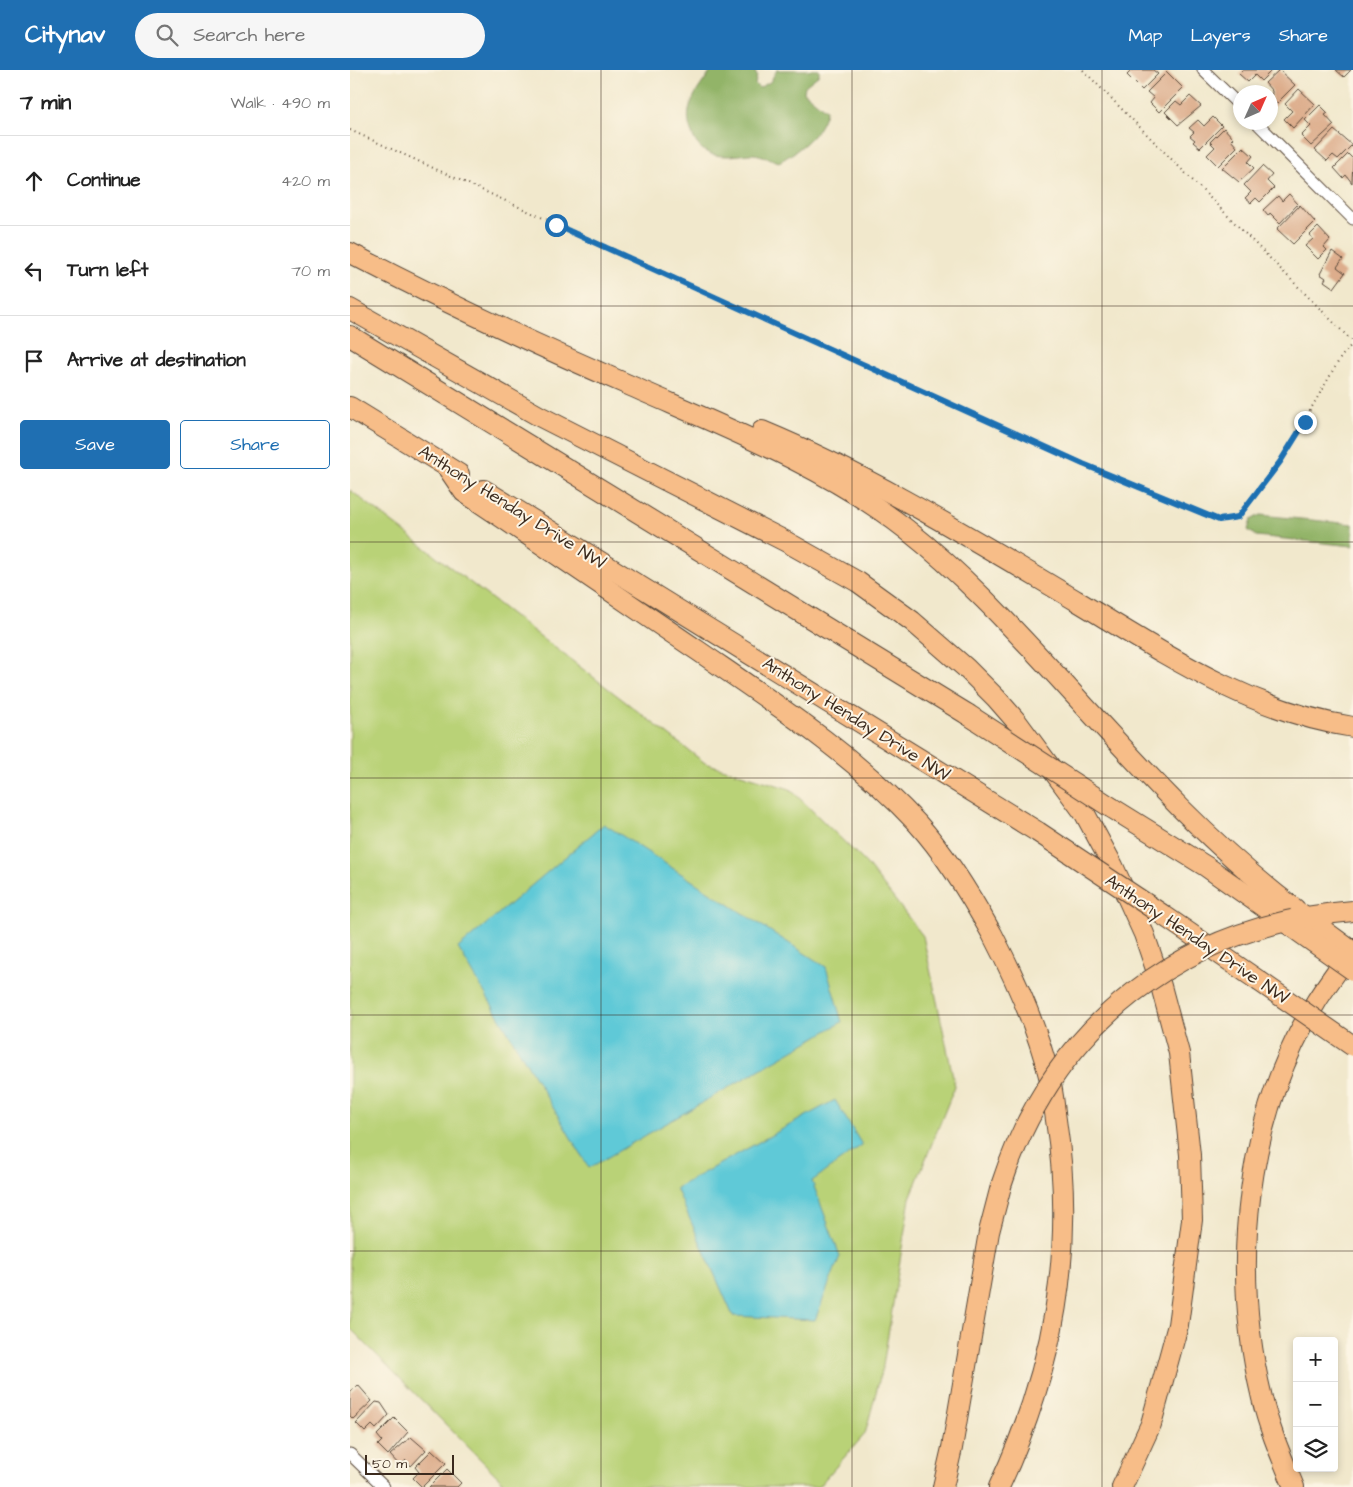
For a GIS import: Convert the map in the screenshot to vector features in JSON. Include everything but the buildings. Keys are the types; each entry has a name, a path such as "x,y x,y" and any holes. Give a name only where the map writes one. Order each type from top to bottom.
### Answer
{"highway":[{"path":"350,253 437,298 796,461 858,497 903,527 954,568 1156,783 1292,916 1353,970"},
{"path":"350,309 539,416 785,541 858,582 912,621 966,668 996,698 1017,722 1085,814 1113,866 1144,934 1158,975 1179,1053 1190,1155 1192,1220 1178,1325 1152,1424 1122,1487"},
{"path":"491,322 558,346 817,454 930,514 1208,679 1263,702 1315,720 1353,727"},
{"path":"350,336 967,714 1207,867 1353,951 1316,1002 1282,1070 1256,1158 1249,1202 1245,1241 1249,1330 1262,1399 1275,1440 1294,1487"},
{"name":"Anthony Henday Drive NW","path":"350,408 1038,832 1163,915 1353,1046"},
{"path":"447,467 464,492 763,695 843,754 918,825 950,865 984,921 1009,968 1049,1077 1061,1154 1063,1211 1060,1283 1047,1358 1016,1451 999,1487"},
{"path":"943,1487 952,1448 989,1232 1001,1186 1028,1118 1066,1059 1110,1011 1169,966 1223,940 1298,918 1353,911"}],"street":[{"path":"1203,70 1233,100"},
{"path":"1264,130 1353,219"},
{"path":"350,1454 384,1487"}],"path":[{"path":"350,130 1083,464 1219,520 1238,517 1280,462 1341,358 1353,343 1083,70"}],"green space":[{"path":"712,70 754,70 757,76 755,84 759,88 770,82 777,70 819,70 819,75 805,86 804,92 826,110 824,118 815,134 779,162 757,154 726,156 708,153 694,139 688,117 689,109 696,93"},
{"path":"350,490 705,763 790,789 866,863 923,936 955,1086 910,1198 883,1366 865,1434 818,1487 508,1487 350,1328"},
{"path":"1260,515 1353,524 1353,546 1256,536 1248,530 1251,520"}],"water":[{"path":"604,824 826,967 842,1022 589,1168 458,948"},
{"path":"835,1100 862,1145 812,1181 840,1256 815,1320 733,1316 676,1188"}],"route":[{"path":"556,225 1083,464 1205,516 1219,520 1238,517 1280,462 1305,422"}]}
